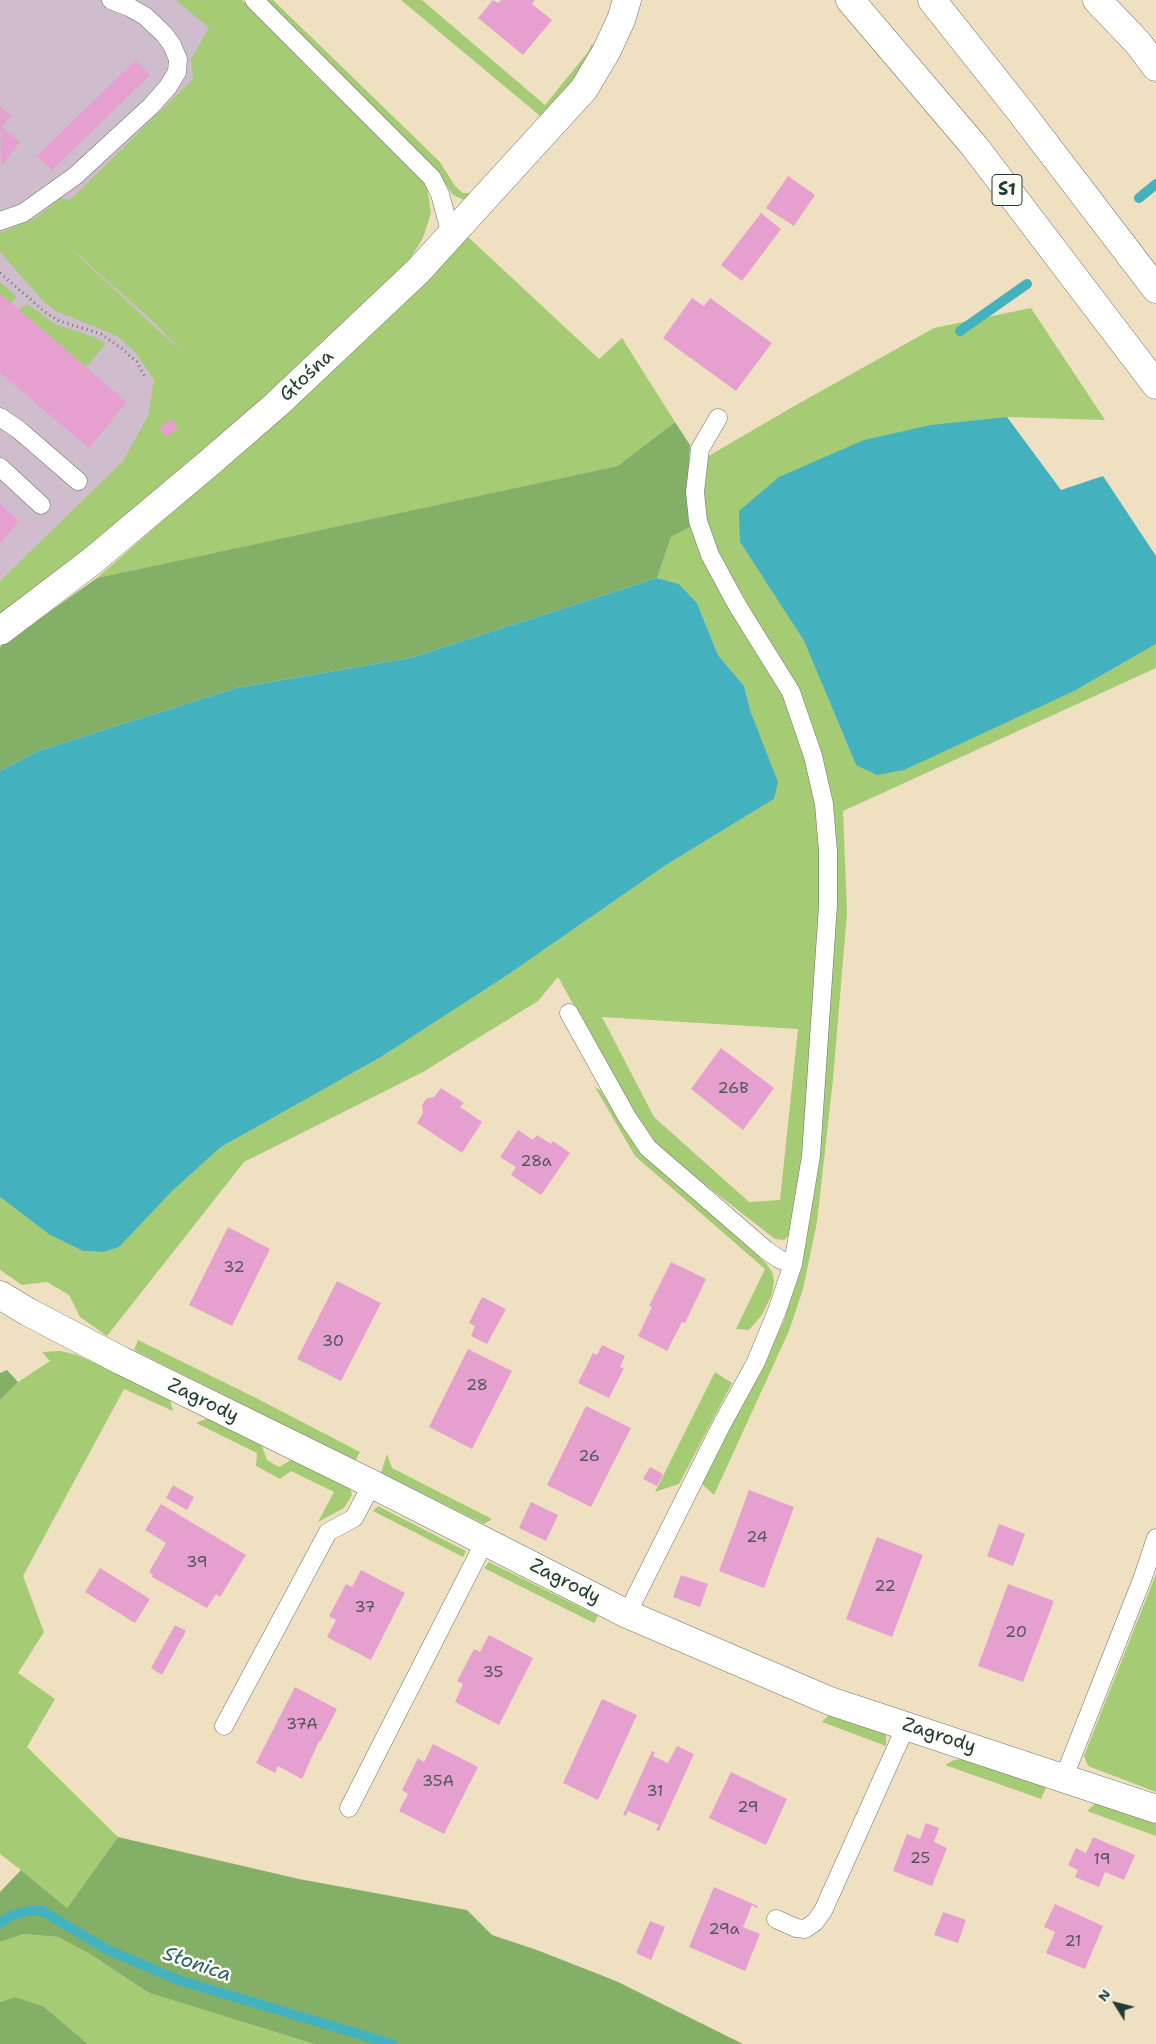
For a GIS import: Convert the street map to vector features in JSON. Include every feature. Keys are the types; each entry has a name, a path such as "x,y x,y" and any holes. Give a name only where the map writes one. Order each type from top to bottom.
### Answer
{"main road":[{"name":"Głośna","path":"0,631 91,562 276,405 418,270 584,89 621,20 627,0"},
{"name":"S1","path":"850,0 975,147 1156,385"},
{"path":"932,0 1020,111 1156,289"},
{"path":"1097,0 1138,43 1156,67"},
{"name":"Zagrody","path":"0,1295 28,1312 122,1361 372,1484 627,1614 830,1701 1156,1809"}],"lane":[{"path":"0,221 23,213 75,176 151,106 168,87 176,72 178,59 172,44 164,34 145,16 111,0"},
{"path":"254,0 432,178 440,194 451,235"},
{"path":"0,417 20,430 78,481"},
{"path":"627,1614 721,1426 756,1362 777,1311 793,1264 811,1156 828,905 828,851 824,804 813,756 791,692 736,605 710,555 698,521 695,492 700,449 718,418"},
{"path":"0,467 41,505"},
{"path":"570,1013 627,1118 648,1148 766,1250 779,1259 793,1264"},
{"path":"224,1726 328,1532 354,1518 372,1484"},
{"path":"1064,1777 1144,1577 1156,1538"},
{"path":"349,1808 485,1541"},
{"path":"776,1920 796,1928 805,1929 815,1922 824,1911 906,1726"}],"path":[{"path":"0,273 45,312 59,321 102,334 137,362 146,379"}],"shaded area":[{"path":"0,0 227,0 430,200 0,585"}],"green space":[{"path":"176,0 242,0 317,77 419,176 427,188 431,213 423,238 408,262 271,393 83,554 0,615 0,581 123,461 148,416 154,380 136,353 117,336 56,311 44,302 0,252 0,233 37,217 61,198 70,200 193,79 191,59 209,28","holes":["73,250 157,325 184,354"]},
{"path":"265,0 273,0 440,162 455,186 463,193 480,193 464,200 453,195 434,167"},
{"path":"401,0 422,0 545,105 588,52 592,44 597,53 545,120"},
{"path":"466,235 599,359 622,338 675,422 619,466 97,578 269,428"},
{"path":"0,282 17,297 11,303 0,294"},
{"path":"27,304 55,324 94,337 106,344 86,367 19,310"},
{"path":"1031,308 1105,420 1007,417 740,542 804,641 856,765 1076,690 1156,644 1156,668 843,811 847,913 833,1079 817,1222 803,1289 789,1331 714,1495 702,1484 783,1323 796,1282 810,1219 822,1113 835,848 782,663 714,546 705,514 703,489 705,458 934,328"},
{"path":"675,422 690,445 688,483 694,525 671,537 657,578 410,658 236,688 38,751 0,771 0,647 97,578 618,466"},
{"path":"694,525 725,601 767,666 788,703 815,781 821,871 814,1030 796,1218 792,1232 784,1240 775,1239 680,1165 656,1143 635,1115 558,977 538,1001 423,1072 244,1162 107,1336 80,1317 69,1295 47,1282 22,1285 0,1270 0,1197 50,1235 83,1251 103,1252 221,1147 381,1057 509,974 666,865 774,799 744,686 718,655 697,603 679,584 657,578 671,537","holes":["602,1017 798,1029 780,1200 749,1202 654,1117"]},
{"path":"595,1087 600,1090 644,1154 766,1263 772,1272 774,1280 772,1294 762,1315 749,1330 736,1329 765,1269 635,1156"},
{"path":"138,1340 360,1452 355,1461 134,1350"},
{"path":"61,1351 77,1355 120,1374 170,1400 173,1411 124,1389 23,1576 44,1632 18,1673 55,1699 27,1747 118,1837 67,1908 0,1854 0,1400 18,1382 50,1361 42,1352"},
{"path":"7,1370 18,1382 0,1400 0,1373"},
{"path":"715,1372 732,1383 679,1484 655,1492"},
{"path":"208,1418 262,1446 267,1460 279,1467 291,1460 348,1487 352,1495 344,1508 318,1522 334,1492 291,1471 280,1479 256,1466 257,1453 196,1423"},
{"path":"387,1454 392,1468 492,1519 484,1524 381,1473"},
{"path":"378,1506 466,1551 463,1557 373,1511"},
{"path":"489,1562 598,1616 594,1623 484,1568"},
{"path":"1156,1574 1156,1792 1088,1766 1084,1756"},
{"path":"830,1714 886,1733 886,1746 822,1722"},
{"path":"962,1759 1043,1784 1046,1788 1041,1799 945,1765 954,1760"},
{"path":"1096,1803 1156,1821 1156,1836 1087,1811"},
{"path":"118,1837 299,1879 467,1910 492,1935 537,1950 616,1981 743,2044 314,2044 149,1993 90,1954 58,1937 24,1934 0,1942 0,1892 21,1870 67,1908"},
{"path":"24,1934 58,1937 90,1954 149,1993 314,2044 88,2044 43,2006 15,1997 0,2002 0,1942"},
{"path":"15,1997 43,2006 88,2044 0,2044 0,2002"}],"water":[{"path":"1007,417 1061,490 1103,476 1156,556 1156,644 1076,690 904,770 877,775 856,765 804,641 740,542 739,511 779,477 864,440 931,425"},
{"path":"657,578 679,584 697,603 718,655 744,686 751,713 778,782 774,799 666,865 509,974 381,1057 221,1147 172,1191 119,1247 103,1252 83,1251 50,1235 0,1197 0,771 38,751 236,688 410,658"}],"building":[{"path":"493,0 498,3 501,0 535,0 532,4 552,20 523,55 478,18"},
{"path":"136,60 150,75 52,170 37,156"},
{"path":"0,106 11,116 2,127 20,142 1,166"},
{"path":"788,176 815,195 794,226 766,208"},
{"path":"761,213 781,229 742,281 721,265"},
{"path":"0,294 127,402 89,448 0,373"},
{"path":"692,298 704,306 710,298 772,343 736,391 663,338"},
{"path":"170,419 178,427 167,437 159,429"},
{"path":"0,504 19,521 0,543"},
{"path":"721,1048 774,1088 743,1130 691,1089"},
{"path":"441,1088 464,1103 460,1107 482,1122 462,1153 417,1123 423,1113 422,1105 426,1099 434,1097"},
{"path":"518,1130 533,1140 537,1135 551,1144 553,1141 570,1153 541,1195 511,1175 516,1167 500,1157"},
{"path":"228,1227 270,1249 232,1326 189,1305"},
{"path":"671,1262 706,1279 685,1323 682,1322 667,1351 638,1336 652,1307 649,1306"},
{"path":"337,1281 381,1303 341,1381 297,1359"},
{"path":"482,1297 506,1309 487,1344 471,1336 475,1326 469,1323"},
{"path":"602,1345 625,1356 620,1367 624,1368 609,1398 578,1383 593,1353 597,1355"},
{"path":"468,1349 512,1371 472,1449 429,1427"},
{"path":"586,1406 631,1428 591,1507 547,1485"},
{"path":"650,1467 663,1474 657,1486 643,1479"},
{"path":"173,1485 194,1497 187,1510 166,1498"},
{"path":"749,1490 794,1507 764,1588 719,1571"},
{"path":"531,1502 558,1515 546,1541 519,1528"},
{"path":"161,1504 246,1555 220,1597 216,1594 207,1608 152,1577 153,1575 149,1572 166,1543 145,1530"},
{"path":"999,1524 1025,1534 1013,1566 987,1556"},
{"path":"877,1537 923,1555 892,1637 846,1619"},
{"path":"100,1568 150,1599 135,1623 85,1592"},
{"path":"361,1570 405,1593 371,1660 327,1637 336,1620 329,1616 346,1584 352,1587"},
{"path":"681,1575 708,1584 700,1607 673,1597"},
{"path":"1008,1584 1054,1601 1023,1682 978,1666"},
{"path":"175,1625 186,1631 162,1675 151,1668"},
{"path":"489,1635 533,1658 499,1725 455,1702 463,1684 457,1681 474,1649 480,1652"},
{"path":"295,1687 337,1709 319,1741 302,1779 278,1766 275,1773 256,1763"},
{"path":"602,1699 637,1715 598,1800 563,1783"},
{"path":"433,1744 478,1767 444,1834 399,1811 408,1794 402,1790 418,1758 424,1762"},
{"path":"677,1746 694,1754 659,1831 656,1830 659,1825 628,1811 626,1816 623,1815 652,1751 655,1752 653,1756 668,1763"},
{"path":"731,1772 787,1799 766,1845 709,1818"},
{"path":"926,1823 939,1828 934,1842 947,1848 932,1886 893,1871 907,1834 920,1839"},
{"path":"1093,1837 1135,1855 1124,1880 1105,1872 1099,1887 1075,1877 1078,1870 1068,1865 1076,1848 1086,1853"},
{"path":"714,1887 758,1906 757,1908 752,1905 743,1927 760,1934 745,1971 689,1947"},
{"path":"1055,1904 1103,1926 1085,1969 1046,1953 1055,1932 1044,1927"},
{"path":"943,1912 966,1920 958,1943 934,1935"},
{"path":"650,1921 665,1927 651,1960 636,1953"}],"waterway":[{"path":"1139,198 1156,184"},
{"path":"960,331 1027,284"},
{"name":"Słonica","path":"0,1923 12,1915 28,1911 42,1911 108,1950 178,1980 392,2044"}]}
